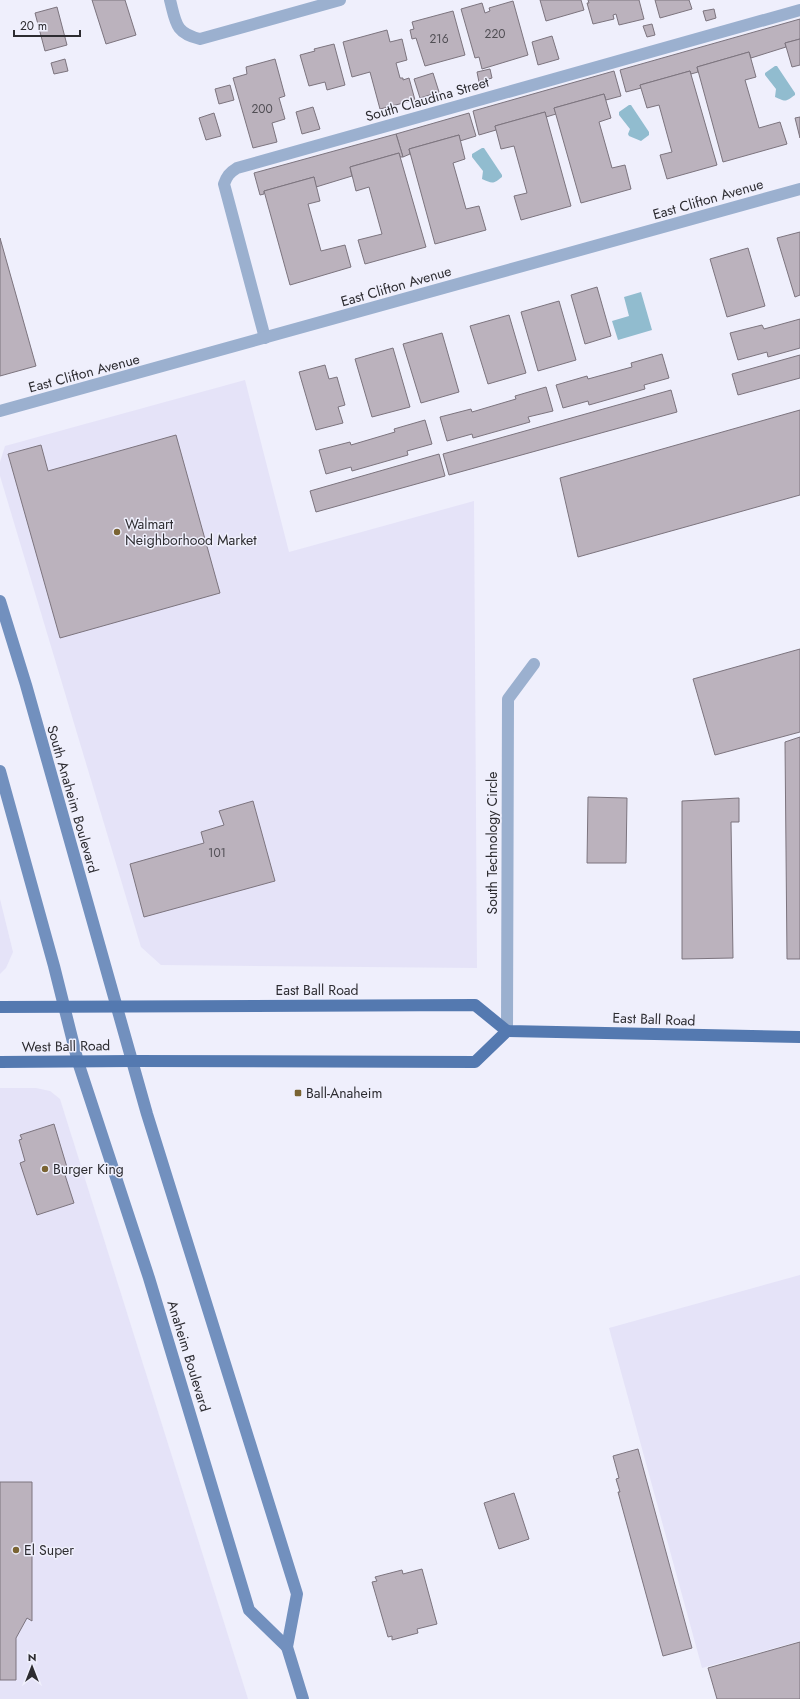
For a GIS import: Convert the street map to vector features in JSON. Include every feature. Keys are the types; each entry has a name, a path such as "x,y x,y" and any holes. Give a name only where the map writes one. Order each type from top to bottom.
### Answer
{"main road":[{"name":"South Anaheim Boulevard","path":"0,601 26,685 74,860 132,1061"},
{"path":"0,771 64,1006"},
{"path":"0,1006 117,1005"},
{"name":"East Ball Road","path":"117,1005 475,1005 507,1031 800,1037"},
{"name":"Anaheim Boulevard","path":"64,1006 78,1062 149,1278 249,1610 287,1647"},
{"path":"132,1061 475,1062 507,1031"},
{"name":"Anaheim Boulevard","path":"132,1061 147,1114 297,1594 287,1647 303,1699"},
{"name":"West Ball Road","path":"0,1062 132,1061"}],"street":[{"path":"170,0 178,27 186,36 200,39 340,0"},
{"name":"South Claudina Street","path":"265,338 224,184 226,177 230,172 244,166 800,10"},
{"name":"East Clifton Avenue","path":"0,411 800,189"},
{"name":"South Technology Circle","path":"507,1031 508,699 534,664"}],"shaded area":[{"path":"777,66 795,93 795,95 787,100 775,97 776,89 765,75 765,73"},
{"path":"631,105 649,132 649,135 641,141 629,136 628,134 630,129 619,115 619,112"},
{"path":"484,148 502,175 502,177 495,182 482,179 483,171 472,157 472,154"},
{"path":"641,292 652,330 618,340 612,321 629,316 624,297"},
{"path":"245,380 289,552 474,501 477,968 161,965 141,947 0,476 0,462 5,446"},
{"path":"0,899 13,952 6,968 0,974"},
{"path":"0,1088 36,1088 50,1091 60,1099 248,1699 0,1699"},
{"path":"800,1275 800,1641 702,1668 609,1328"}],"building":[{"path":"92,0 125,0 136,35 106,44"},
{"path":"540,0 581,0 584,10 546,21"},
{"path":"588,0 639,0 644,19 619,25 616,14 613,15 614,19 593,24 587,3 589,3"},
{"path":"655,0 689,0 692,9 660,18"},
{"path":"513,1 528,55 482,69 479,57 475,58 461,9 482,3 485,13 490,11 489,8"},
{"path":"57,7 67,45 45,51 35,13"},
{"path":"714,9 716,18 706,21 703,11"},
{"path":"453,11 465,55 425,66 416,38 412,39 410,30 414,29 412,22"},
{"path":"800,19 800,39 785,43 786,47 751,58 749,52 697,67 698,72 691,74 690,71 640,85 641,88 626,92 620,70"},
{"path":"652,24 655,35 647,37 643,26"},
{"path":"387,30 390,42 402,39 407,60 396,63 400,78 403,78 403,80 409,78 415,100 380,109 370,72 352,77 343,42"},
{"path":"552,36 559,59 538,65 532,42"},
{"path":"800,39 800,65 792,67 785,43"},
{"path":"334,44 345,85 327,90 325,82 309,86 300,55 315,51 314,49"},
{"path":"749,52 756,77 745,80 759,128 780,122 787,144 723,162 697,67"},
{"path":"65,59 68,71 54,74 51,63"},
{"path":"275,59 285,96 279,98 285,119 272,123 277,142 253,148 233,78 247,74 246,67"},
{"path":"490,69 492,78 479,82 477,72"},
{"path":"614,71 621,96 606,100 604,94 554,108 556,114 546,117 545,112 495,126 496,130 479,135 473,111"},
{"path":"690,71 717,165 667,179 660,155 672,152 659,105 647,108 640,85"},
{"path":"433,73 439,92 420,98 414,79"},
{"path":"230,85 234,100 219,104 215,89"},
{"path":"604,94 611,118 599,122 612,168 625,165 631,189 581,203 554,108"},
{"path":"313,107 320,129 302,134 296,112"},
{"path":"545,112 571,206 521,220 514,196 527,193 514,146 501,149 495,126"},
{"path":"214,113 221,136 206,140 199,118"},
{"path":"469,113 476,136 460,141 459,135 409,149 410,154 403,157 396,134"},
{"path":"800,117 800,138 795,118"},
{"path":"396,134 403,157 400,157 399,153 350,167 352,176 316,187 314,177 264,191 264,194 260,195 254,173"},
{"path":"459,135 465,159 453,163 466,209 479,206 486,230 435,244 409,149"},
{"path":"399,153 426,247 365,264 358,240 382,234 369,187 356,191 350,167"},
{"path":"314,177 320,201 308,204 321,251 345,245 351,267 290,285 264,191"},
{"path":"800,232 800,295 795,297 777,238"},
{"path":"0,238 36,366 0,376"},
{"path":"748,248 765,306 727,317 710,259"},
{"path":"597,287 611,336 585,344 571,295"},
{"path":"559,301 576,360 538,371 521,312"},
{"path":"509,315 526,373 488,384 470,326"},
{"path":"800,319 800,348 768,357 767,352 738,360 730,333 762,325 764,329"},
{"path":"442,333 459,392 421,403 403,344"},
{"path":"393,348 410,407 372,417 355,359"},
{"path":"662,354 669,378 644,385 645,389 589,405 588,401 563,408 556,385 587,376 588,379 632,367 631,363"},
{"path":"800,355 800,378 738,395 732,374"},
{"path":"325,365 329,379 337,377 345,405 338,407 343,423 316,430 299,372"},
{"path":"546,387 553,411 528,417 530,422 473,438 472,434 447,441 440,417 471,409 472,412 516,399 515,396"},
{"path":"671,390 677,412 449,475 443,454"},
{"path":"800,410 800,495 578,557 560,478"},
{"path":"425,420 432,444 407,451 408,455 352,471 351,467 326,474 319,450 350,442 351,445 395,432 394,429"},
{"name":"Walmart Neighborhood Market","path":"176,435 220,593 60,638 8,454 41,445 48,471"},
{"path":"439,454 445,476 316,512 310,491"},
{"path":"800,649 800,732 715,755 693,679"},
{"path":"800,737 800,959 787,959 785,742"},
{"path":"588,797 627,798 626,863 587,863"},
{"path":"739,798 739,822 731,822 733,958 682,959 682,801"},
{"path":"253,801 275,881 144,917 130,864 204,843 201,832 224,825 219,811"},
{"name":"Burger King","path":"54,1124 69,1174 65,1175 74,1203 37,1215 20,1163 25,1161 19,1140 22,1139 20,1135"},
{"path":"638,1449 692,1648 663,1656 618,1492 620,1492 616,1479 619,1478 613,1456"},
{"name":"El Super","path":"0,1482 32,1482 32,1621 27,1618 16,1638 16,1680 0,1680"},
{"path":"514,1493 529,1539 499,1549 484,1503"},
{"path":"422,1569 437,1624 417,1629 418,1633 392,1640 392,1636 388,1637 372,1582 377,1581 375,1577 402,1570 403,1574"},
{"path":"800,1642 800,1699 717,1699 708,1668"}],"place":[{"name":"Walmart Neighborhood Market","path":"117,532"},
{"name":"Ball-Anaheim","path":"298,1093"},
{"name":"Burger King","path":"45,1169"},
{"name":"El Super","path":"16,1550"}]}
